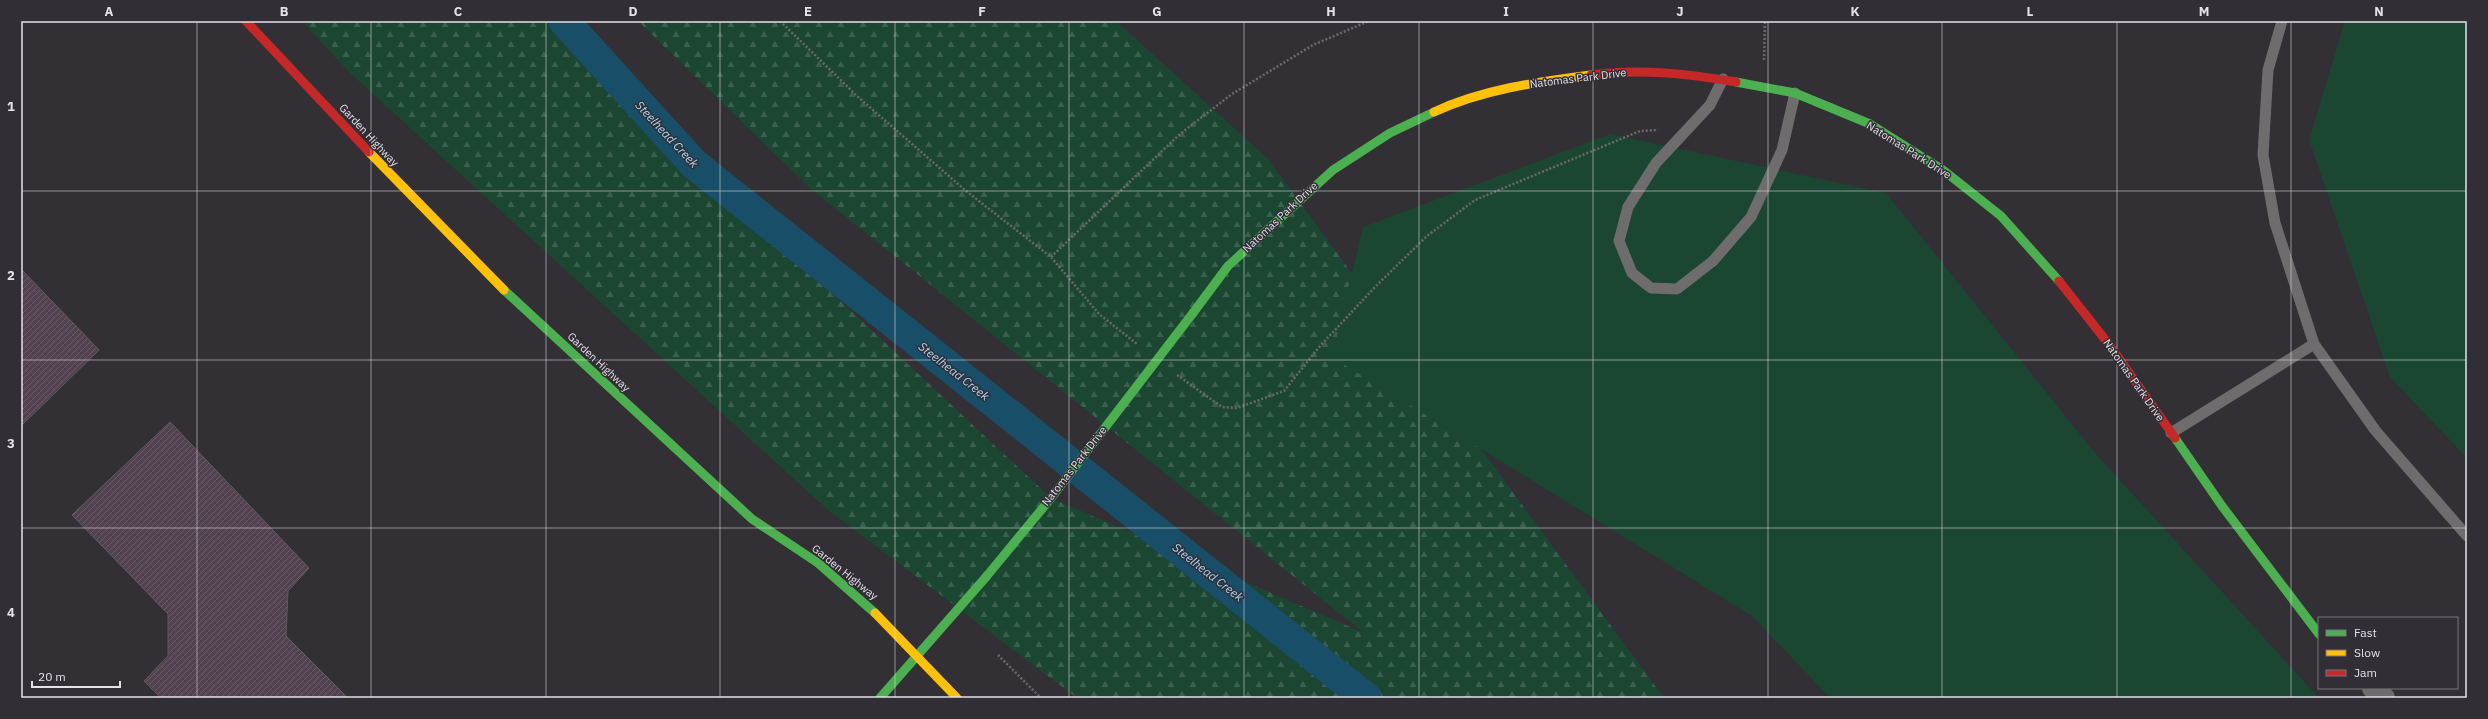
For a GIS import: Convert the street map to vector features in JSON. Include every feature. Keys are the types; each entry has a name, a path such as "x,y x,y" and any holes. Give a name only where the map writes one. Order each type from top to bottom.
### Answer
{"street":[{"name":"Garden Highway","path":"246,21 388,173 494,280 752,519 818,562 873,610 957,698"},
{"name":"Natomas Park Drive","path":"880,698 986,577 1051,498 1228,266 1333,170 1390,133 1454,103 1530,83 1618,72 1702,76 1795,93 1870,124 1944,170 2001,216 2060,282 2111,347 2222,506 2318,633"},
{"path":"2374,689 2384,698"}],"lane":[{"path":"2282,21 2268,70 2263,155 2275,223 2314,344 2375,430 2467,536"},
{"path":"1722,79 1710,105 1656,164 1628,207 1619,241 1632,273 1651,288 1677,289 1713,261 1751,217 1782,150 1795,93"},
{"path":"2171,433 2314,344"}],"path":[{"path":"780,21 857,96 966,191 1051,257 1099,314 1142,348"},
{"path":"1051,257 1180,134 1232,94 1313,45 1369,21"},
{"path":"1762,87 1765,21"},
{"path":"1174,373 1222,407 1236,408 1284,391 1320,346 1375,287 1427,236 1475,200 1640,131 1690,128"},
{"path":"998,655 1041,698"}],"green space":[{"path":"302,21 561,21 694,164 1051,498 1364,633 810,188 638,21 1116,21 1268,159 1664,698 1077,698 827,509 348,71"},
{"path":"2345,21 2467,21 2467,458 2390,377 2309,140"},
{"path":"1610,134 1886,193 2095,453 2319,698 1830,698 1752,616 1332,357 1363,227"}],"building":[{"path":"21,269 99,350 21,426"},
{"path":"170,422 309,568 288,591 286,636 348,698 161,698 144,681 168,656 168,614 72,515"}],"waterway":[{"name":"Steelhead Creek","path":"564,21 694,164 1366,698"}],"traffic: fast":[{"path":"1736,82 1795,93 1870,124 1943,170 2001,216 2059,281"},
{"path":"1193,313 1228,266 1333,170 1390,133 1434,112"},
{"path":"504,290 752,519 818,563 875,613"},
{"path":"986,577 1051,498 1193,313"},
{"path":"2175,438 2222,506 2318,633"},
{"path":"880,698 986,577"}],"traffic: slow":[{"path":"1434,112 1453,104 1491,92 1551,80 1591,75"},
{"path":"369,152 504,290"},
{"path":"875,613 957,698"}],"traffic: jam":[{"path":"246,21 369,152"},
{"path":"1591,75 1646,72 1736,82"},
{"path":"2059,281 2111,347 2175,438"}]}
